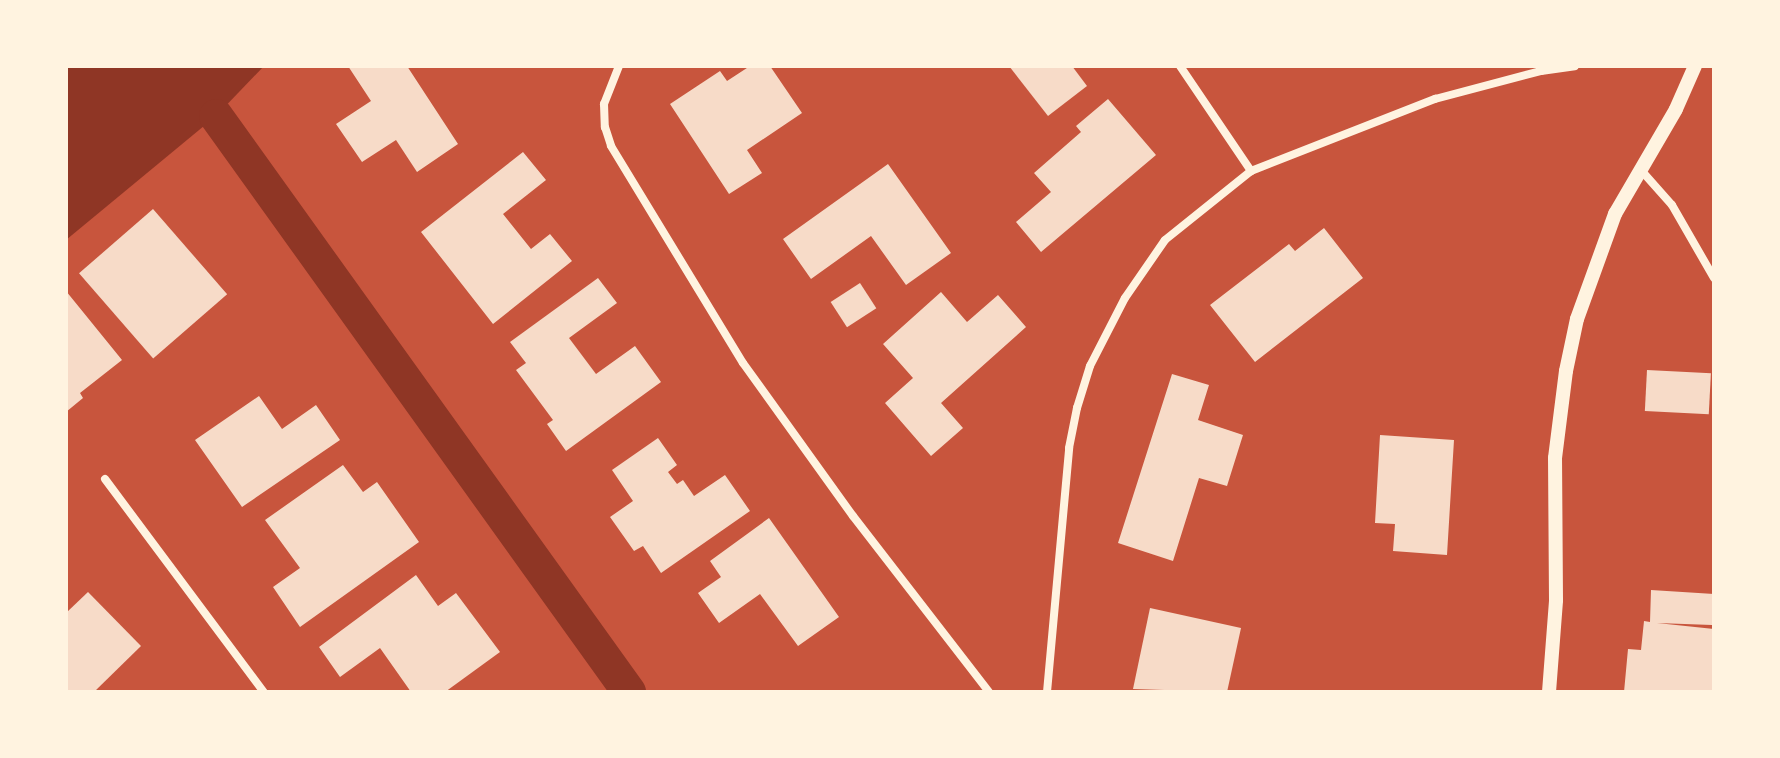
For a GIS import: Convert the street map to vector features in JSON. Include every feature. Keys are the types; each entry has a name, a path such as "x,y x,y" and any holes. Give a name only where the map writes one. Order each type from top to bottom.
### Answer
{"street":[{"path":"619,66 604,104 605,127 611,146 743,363 853,516 989,692"},
{"path":"1180,66 1251,171"},
{"path":"1047,692 1069,448 1090,366 1125,298 1165,240 1251,171 1435,99 1541,71 1575,66"},
{"path":"1549,692 1556,600 1555,458 1566,371 1591,274 1615,214 1676,109 1695,66"},
{"path":"1640,169 1672,205 1714,278"},
{"path":"105,479 264,692"}],"shaded area":[{"path":"66,66 264,66 216,116 66,240"}],"building":[{"path":"348,66 407,66 458,144 417,172 396,140 362,162 336,124 371,101"},
{"path":"750,66 770,66 802,113 747,150 762,173 729,194 670,104 720,71 727,81"},
{"path":"1009,66 1072,66 1087,86 1048,116"},
{"path":"1108,99 1156,155 1041,252 1016,222 1051,192 1034,173 1081,132 1076,126"},
{"path":"523,152 546,180 503,214 531,249 550,234 572,261 493,324 421,232"},
{"path":"888,164 951,253 906,285 871,236 811,279 783,239"},
{"path":"153,209 227,294 153,359 79,273"},
{"path":"1324,228 1363,278 1255,362 1210,305 1289,244 1295,251"},
{"path":"598,278 617,303 569,338 596,374 635,346 661,382 566,451 547,424 553,420 516,370 526,363 510,342"},
{"path":"860,283 876,308 847,327 831,302"},
{"path":"66,291 122,360 80,393 83,398 66,412"},
{"path":"941,292 967,322 998,295 1026,327 941,403 963,428 931,456 885,403 913,378 883,344"},
{"path":"1647,370 1711,373 1709,414 1645,411"},
{"path":"1172,374 1209,385 1198,420 1243,435 1227,486 1199,478 1173,561 1118,543"},
{"path":"259,396 282,429 316,405 340,440 242,507 195,440"},
{"path":"1380,435 1454,440 1447,555 1393,551 1395,524 1375,523"},
{"path":"658,438 677,465 668,472 677,484 683,480 694,496 725,475 750,511 661,573 643,546 634,551 610,517 633,501 612,470"},
{"path":"343,465 363,492 377,482 419,542 300,627 273,587 300,568 265,520"},
{"path":"769,518 839,617 798,646 760,594 719,623 698,593 721,577 710,561"},
{"path":"416,575 438,606 456,593 500,652 445,692 411,692 380,648 340,677 319,647"},
{"path":"1651,590 1714,594 1712,625 1657,623 1714,629 1714,692 1624,692 1628,649 1641,650 1644,621 1650,622"},
{"path":"88,592 141,646 94,692 66,692 66,613"},
{"path":"1150,608 1241,628 1227,692 1133,689"}],"waterway":[{"path":"216,116 629,692"}]}
